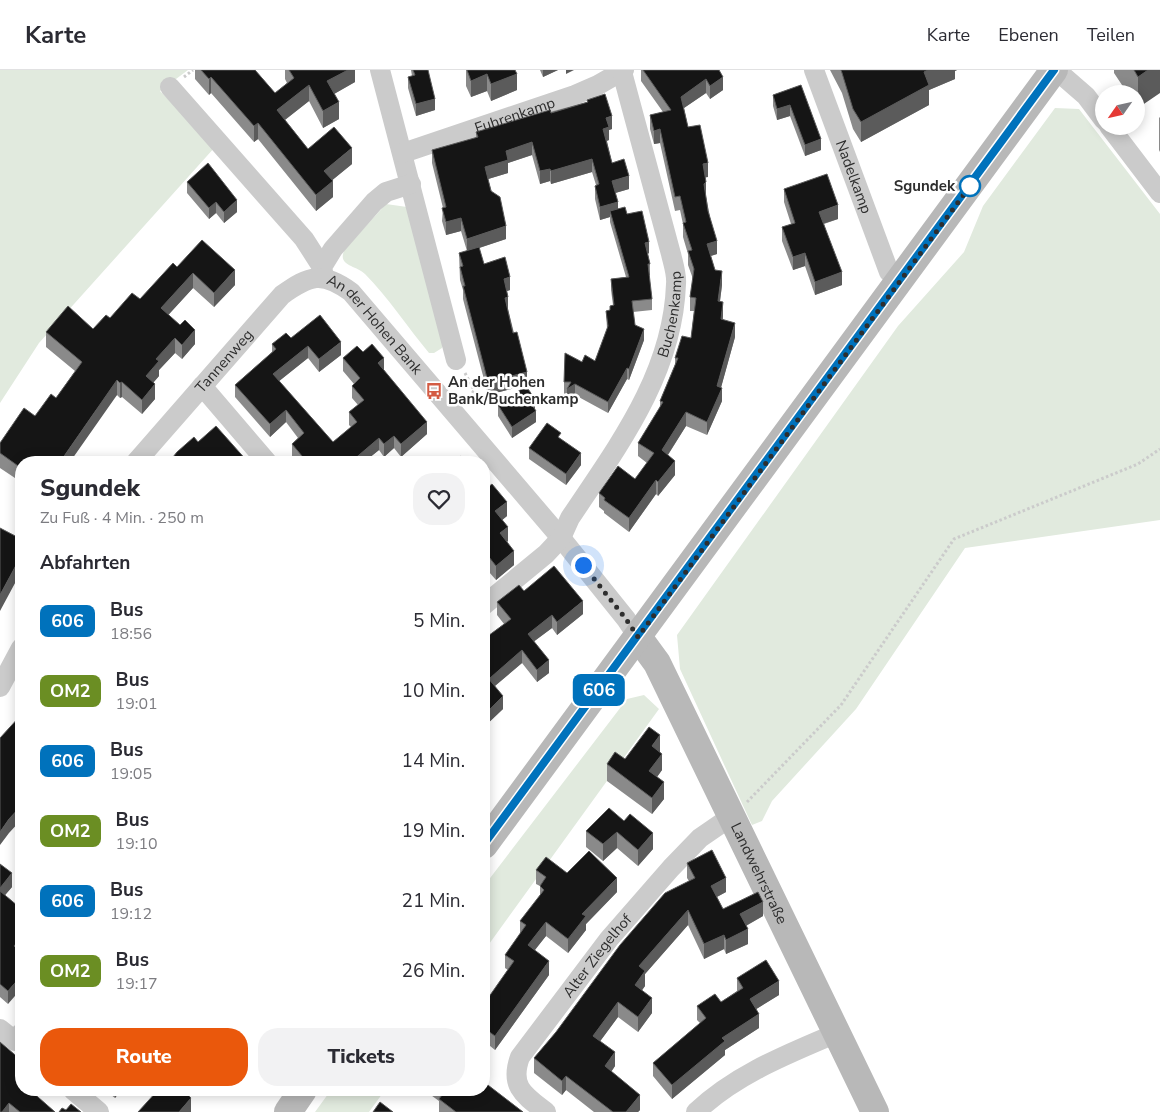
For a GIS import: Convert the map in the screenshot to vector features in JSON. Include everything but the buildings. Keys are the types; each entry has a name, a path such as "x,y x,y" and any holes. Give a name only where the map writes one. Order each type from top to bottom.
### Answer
{"main road":[{"path":"490,836 1055,70"},
{"name":"Landwehrstraße","path":"638,637 657,663 875,1112"},
{"path":"288,1112 299,1096"}],"street":[{"path":"380,70 456,360"},
{"name":"Nadelkamp","path":"814,70 889,272 900,280"},
{"path":"1055,70 1086,96 1095,108"},
{"name":"Fuhrenkamp","path":"402,153 574,95 598,85 623,71"},
{"name":"Buchenkamp","path":"490,600 546,554 561,538 570,518 649,394 669,336 677,282 623,71"},
{"name":"An der Hohen Bank","path":"170,87 304,239 323,272 351,292 490,456"},
{"path":"1116,135 1160,193"},
{"name":"An der Hohen Bank","path":"323,272 332,250 374,202 386,192 411,184"},
{"name":"Tannenweg","path":"141,456 282,296 308,278 323,272"},
{"path":"202,386 262,456"},
{"name":"An der Hohen Bank","path":"490,456 561,538 626,619 638,637"},
{"path":"0,687 15,659"},
{"name":"Alter Ziegelhof","path":"546,1112 522,1092 516,1080 516,1068 520,1057 609,939 671,868 700,838 732,816"},
{"path":"696,1112 732,1084 758,1068 837,1032"},
{"path":"80,1096 99,1112"}],"path":[{"path":"454,415 471,399 474,390 468,377 456,360"},
{"path":"732,816 841,705 954,539 1138,464 1160,449"}],"shaded area":[{"path":"0,70 188,70 160,91 215,147 39,343 0,403"},
{"path":"1055,108 1079,109 1095,130 1095,135 1099,135 1160,214 1160,520 965,548 856,709 772,801 762,821 752,825 680,669 677,635 898,326 964,252 983,206"},
{"path":"386,204 407,207 443,340 442,348 434,353 429,353 390,302 365,274 348,265 343,259 345,249"},
{"path":"644,695 659,709 490,943 490,878 627,699"},
{"path":"327,1096 381,1096 369,1112 315,1112"}],"bus line":[{"name":"606","path":"490,836 1054,70"}],"place":[{"name":"Sgundek","path":"970,186"},
{"name":"An der Hohen Bank/Buchenkamp","path":"434,391"}],"route":[{"path":"583,565 638,637 970,186"}]}
